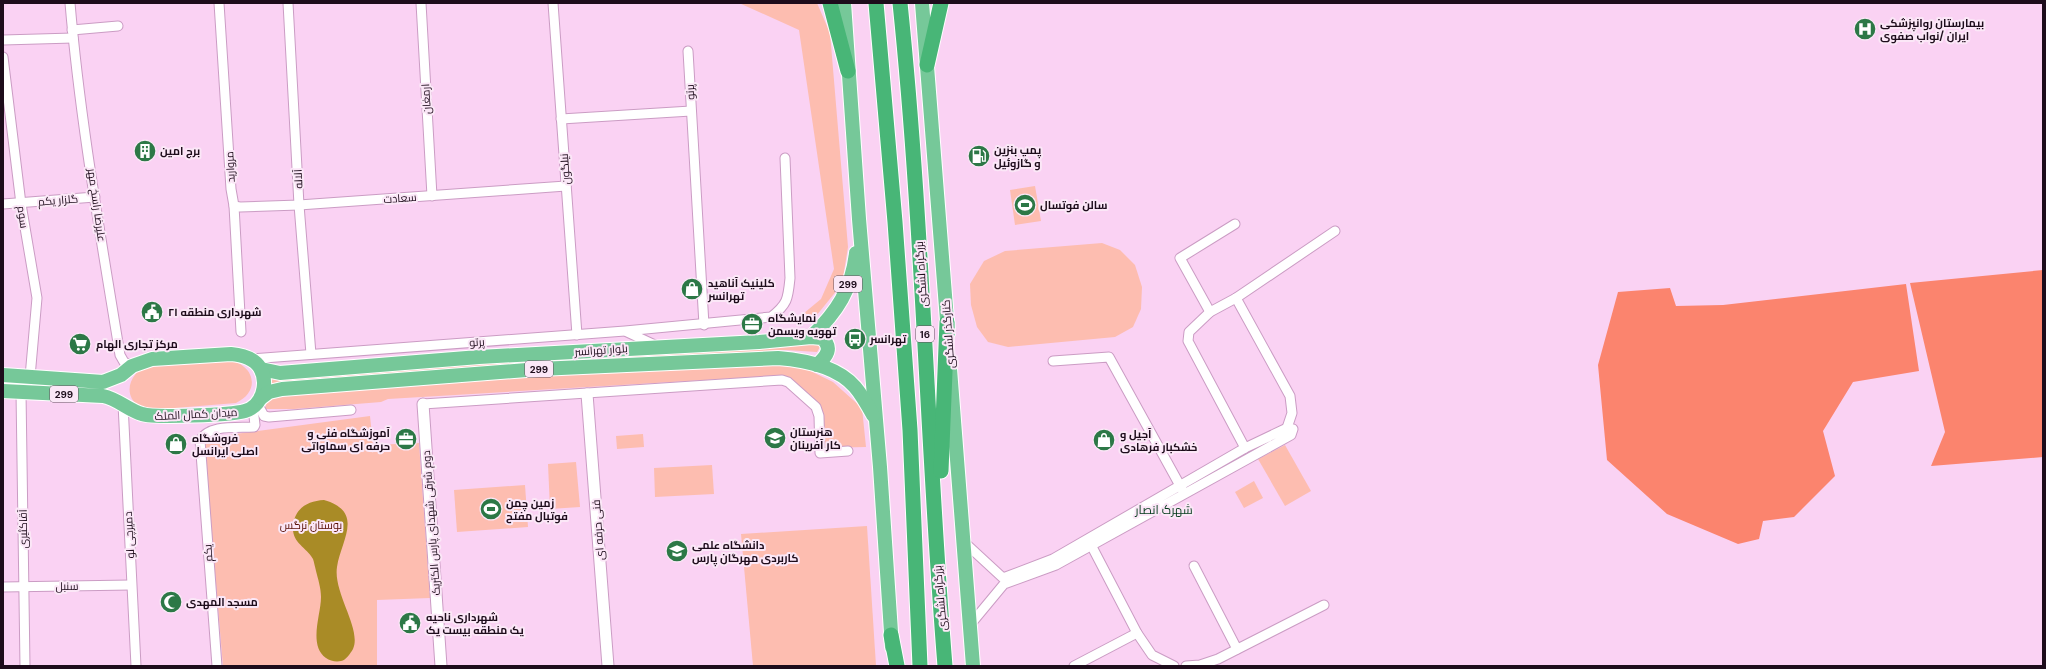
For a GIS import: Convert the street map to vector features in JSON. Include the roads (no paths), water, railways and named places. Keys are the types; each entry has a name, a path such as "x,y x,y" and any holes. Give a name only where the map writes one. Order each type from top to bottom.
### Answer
{"highway":[{"path":"830,3 848,71"},
{"name":"بزرگراه لشگری","path":"876,3 895,222 909,422 920,666"},
{"name":"بزرگراه لشگری","path":"900,3 911,109 926,350 936,549 945,666"},
{"path":"927,65 941,3"},
{"path":"936,549 947,322"},
{"path":"891,635 897,666"}],"main road":[{"path":"844,3 859,219 880,467 892,666"},
{"name":"کنارگذر لشگری","path":"922,3 973,666"},
{"name":"299","path":"811,337 833,315 847,288 854,270 859,219"},
{"path":"811,337 822,338 829,350 825,358 817,364"},
{"name":"بلوار تهرانسر","path":"261,369 280,373 478,357 793,340 811,337"},
{"path":"123,404 120,389 121,375 132,366 152,359 211,355 242,355 251,359 261,369 263,384 257,404"},
{"name":"بلوار تهرانسر","path":"257,404 269,392 282,389 539,369 778,358 817,364 842,377 854,386 875,418"},
{"name":"299","path":"3,375 103,382 121,375"},
{"name":"299","path":"3,391 104,396 116,399 123,404"},
{"name":"میدان کمال الملک","path":"123,404 140,414 157,416 233,413 257,404"}],"street":[{"path":"70,3 73,34"},
{"name":"مروارید","path":"219,3 231,189 234,206 241,332"},
{"name":"آلاله","path":"288,3 299,205 311,354"},
{"name":"ارمغان","path":"421,3 432,196"},
{"name":"نیلگون","path":"553,3 577,335"},
{"path":"3,40 73,34 118,26"},
{"name":"علیرضا راسخ مهر","path":"73,34 95,197 120,355 124,362 132,366"},
{"name":"پرتو","path":"688,51 704,325"},
{"name":"سوم","path":"3,57 21,204 37,298 30,377"},
{"path":"561,119 691,111"},
{"name":"پرتو","path":"251,359 625,332 771,317 784,305 788,297 790,278 785,158"},
{"name":"سعادت","path":"234,206 299,205 566,186"},
{"name":"گلزار یکم","path":"3,204 21,204 95,197"},
{"path":"1210,312 1180,258 1235,224"},
{"path":"1245,448 1188,341 1188,332 1210,312 1236,298 1335,231"},
{"path":"1236,298 1290,396 1292,413 1287,428"},
{"path":"625,332 657,347"},
{"path":"1053,361 1110,357 1182,490"},
{"path":"423,404 782,380 788,382 816,407 819,416 820,453 848,451"},
{"name":"آقاکثیری","path":"21,392 25,666"},
{"name":"فنی حرفه ای","path":"587,394 608,666"},
{"name":"دمیرچی لو","path":"123,404 136,666"},
{"path":"257,404 264,416 270,417 351,410"},
{"name":"یکم","path":"217,666 200,440 204,433 214,429 254,427 257,404"},
{"name":"دوم شرقی شهدای پارس الکتریک","path":"423,404 441,666"},
{"path":"964,542 1002,578 1053,560 1090,542 1182,490 1291,435 1293,429 1287,428 1245,448 1182,490"},
{"path":"970,625 1004,584 1056,565 1090,542"},
{"path":"1090,542 1137,632 1152,655 1174,666"},
{"path":"1194,566 1237,649"},
{"name":"سنبل","path":"3,587 131,585"},
{"path":"1186,666 1221,662 1237,649 1324,605"},
{"path":"1074,666 1137,632"}],"place":[{"name":"بیمارستان روانپزشکی ایران /نواب صفوی","path":"1865,29"},
{"name":"برج امین","path":"145,151"},
{"name":"پمپ بنزین و گازوئیل","path":"979,156"},
{"name":"سالن فوتسال","path":"1025,205"},
{"name":"کلینیک آناهید تهرانسر","path":"692,289"},
{"name":"شهرداری منطقه ۲۱","path":"152,312"},
{"name":"نمایشگاه تهویه ویسمن","path":"752,324"},
{"name":"تهرانسر","path":"855,339"},
{"name":"مرکز تجاری الهام","path":"80,344"},
{"name":"هنرستان کار آفرینان","path":"775,438"},
{"name":"آموزشگاه فنی و حرفه ای سماواتی","path":"406,439"},
{"name":"آجیل و خشکبار فرهادی","path":"1104,440"},
{"name":"فروشگاه اصلی ایرانسل","path":"176,444"},
{"name":"زمین چمن فوتبال مفتح","path":"491,509"},
{"name":"دانشگاه علمی کاربردی مهرگان پارس","path":"677,551"},
{"name":"مسجد المهدی","path":"171,602"},
{"name":"شهرداری ناحیه یک منطقه بیست یک","path":"410,623"}],"district":[{"name":"شهرک انصار","path":"1164,510"}],"park label":[{"name":"بوستان نرگس","path":"311,525"}]}
